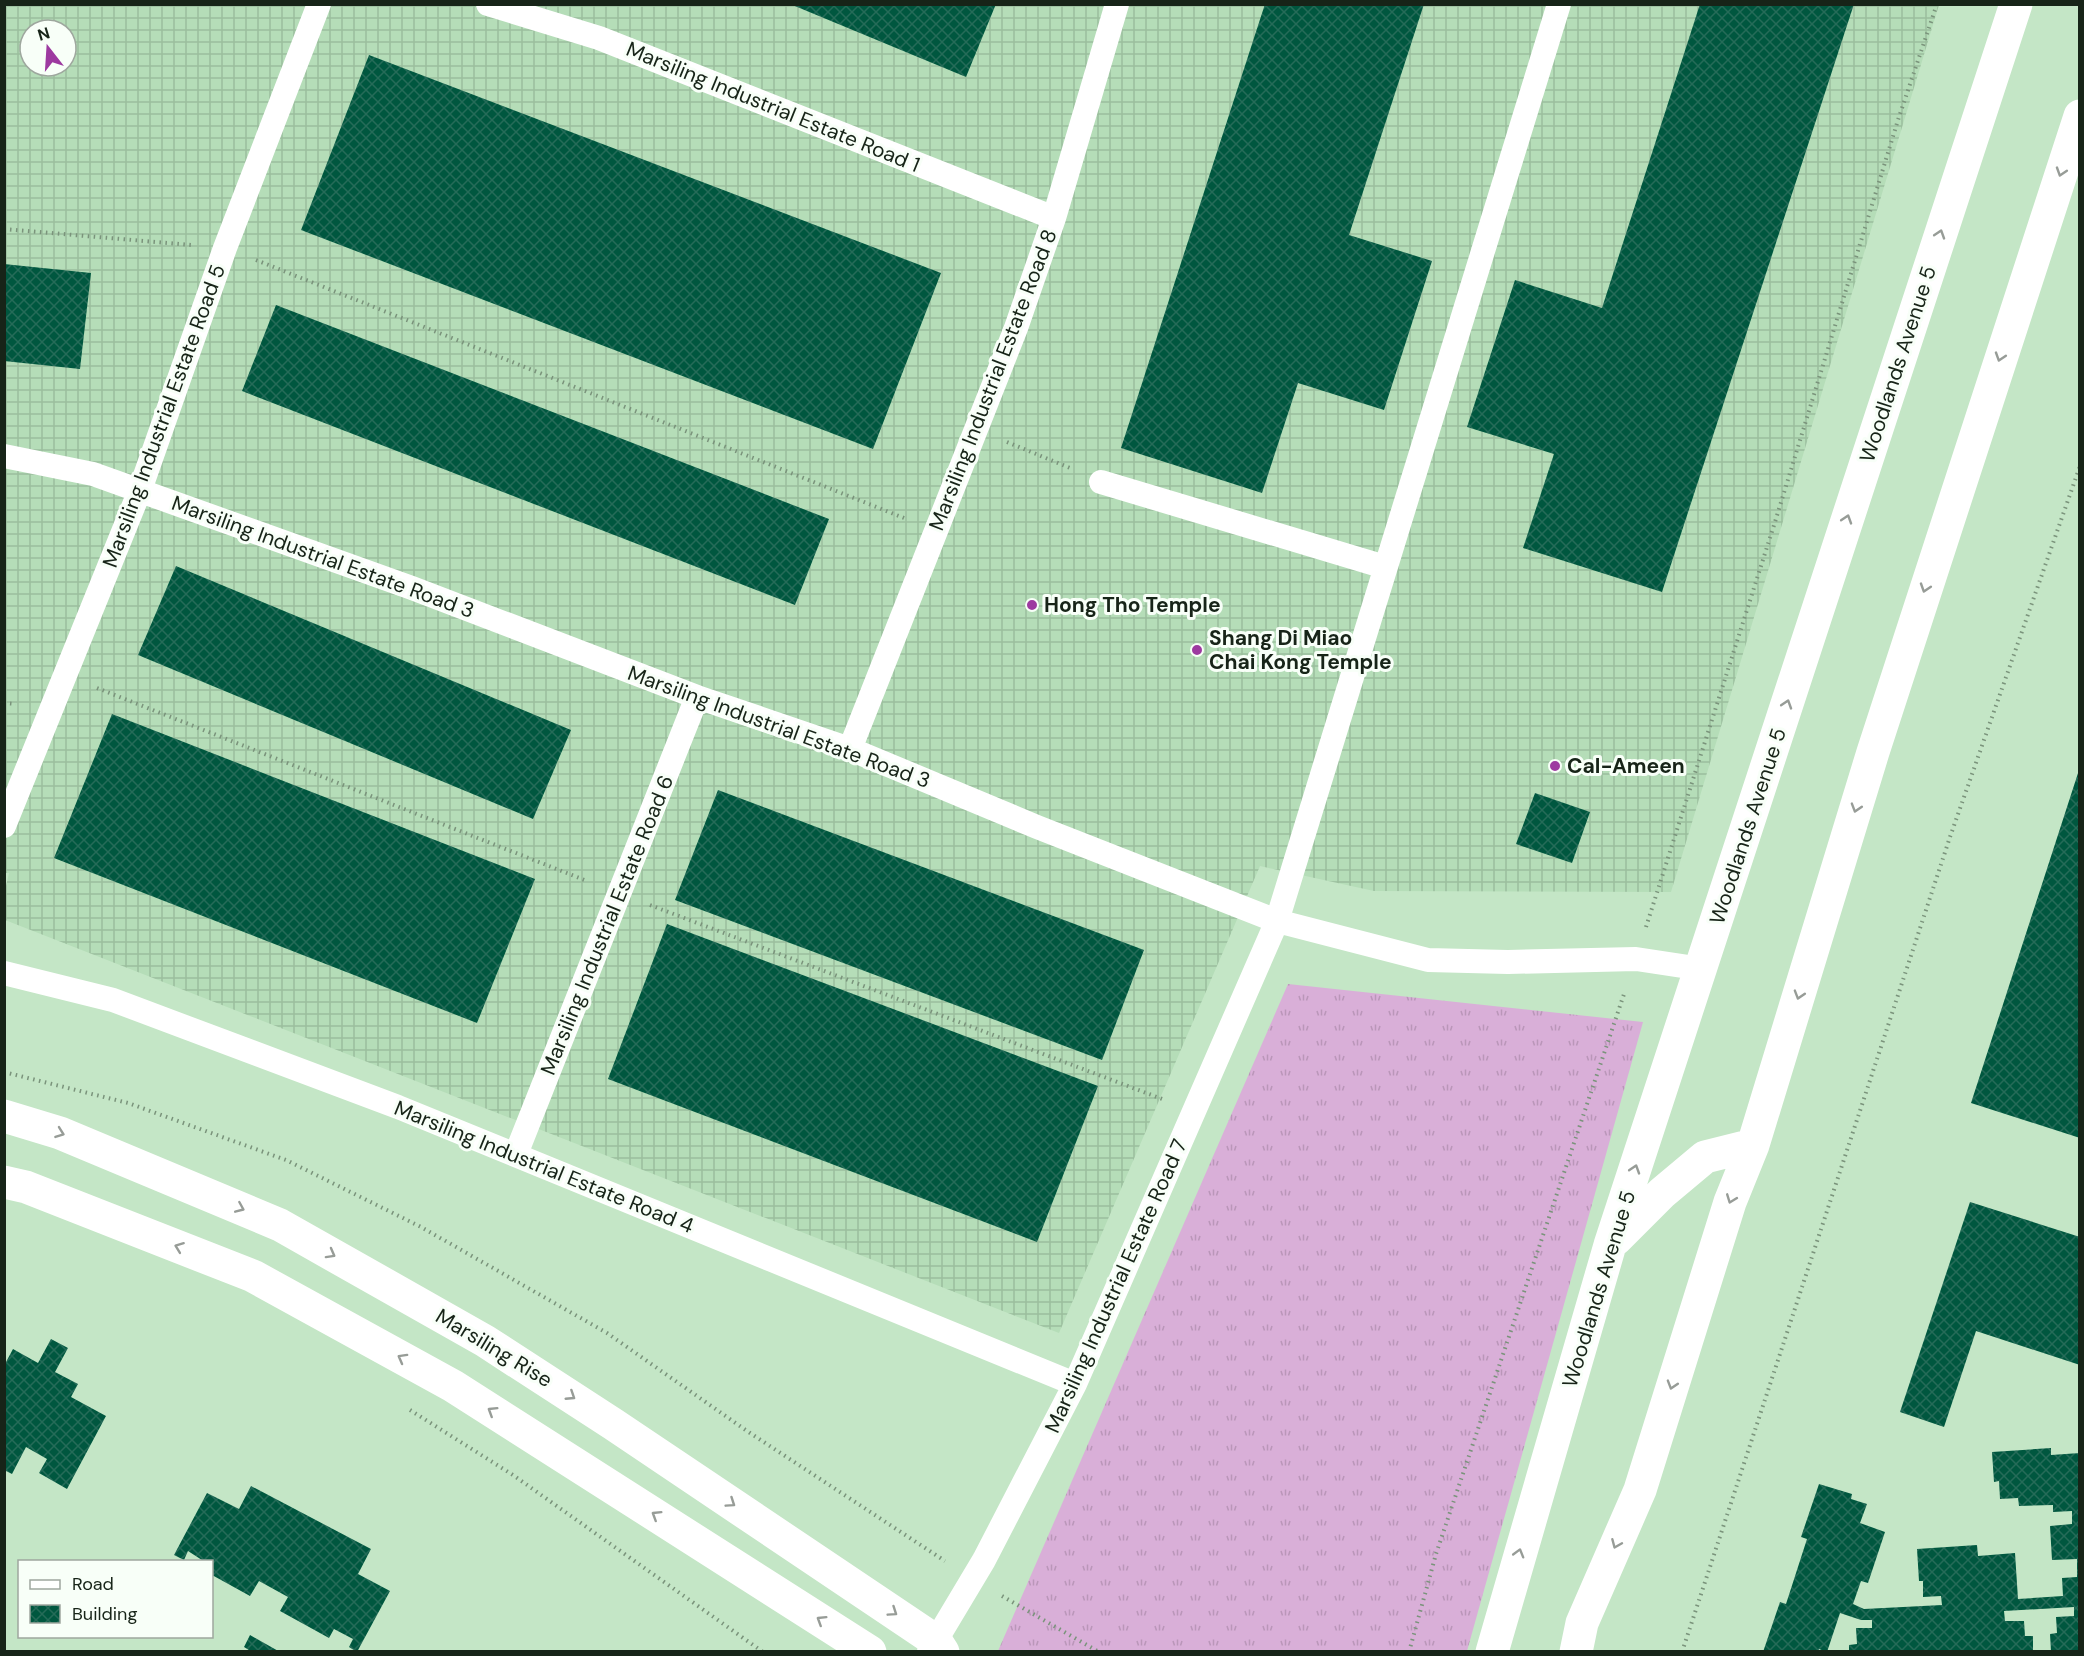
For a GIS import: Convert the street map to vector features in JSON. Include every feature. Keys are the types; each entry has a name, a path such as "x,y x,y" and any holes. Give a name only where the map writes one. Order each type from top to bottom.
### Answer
{"main road":[{"name":"Woodlands Avenue 5","path":"1492,1652 1610,1245 2016,4"},
{"path":"1576,1652 1582,1623 1640,1490 1730,1202 1753,1145 1876,741 2079,116"},
{"name":"Marsiling Rise","path":"4,1116 60,1132 280,1225 465,1329 613,1424 936,1648"},
{"path":"1610,1245 1662,1193 1706,1157 1753,1145"},
{"path":"4,1182 26,1187 254,1276 453,1386 870,1652"}],"lane":[{"name":"Marsiling Industrial Estate Road 5","path":"4,826 10,800 65,675 140,490 225,248 319,4"},
{"name":"Marsiling Industrial Estate Road 1","path":"488,4 598,38 1054,218"},
{"name":"Marsiling Industrial Estate Road 8","path":"850,749 1016,328 1054,218 1117,4"},
{"name":"Marsiling Industrial Estate Road 7","path":"936,1648 1075,1384 1277,921 1559,4"},
{"name":"Marsiling Industrial Estate Road 3","path":"4,456 93,474 412,588 697,697 850,749 1037,827 1277,921 1428,960 1508,962 1636,959 1702,969"},
{"path":"1101,482 1386,567"},
{"name":"Marsiling Industrial Estate Road 6","path":"516,1154 697,697"},
{"name":"Marsiling Industrial Estate Road 4","path":"4,973 112,1000 398,1107 1075,1384"}],"path":[{"path":"1409,1652 1436,1554 1636,959 1771,534 1898,120 1937,4"},
{"path":"4,229 225,248 935,531"},
{"path":"976,429 1101,482"},
{"path":"1682,1652 1950,837 2079,466"},
{"path":"65,675 619,894 1194,1111"},
{"path":"4,1072 128,1103 285,1160 421,1227 607,1334 747,1431 973,1579 1099,1652"},
{"path":"402,1404 513,1475 763,1652"}],"shaded area":[{"path":"5,5 1939,5 1671,892 1374,891 1260,866 1059,1333 5,920 5,890 9,873 5,873"}],"green space":[{"path":"1288,984 1643,1022 1467,1651 998,1651"}],"building":[{"path":"790,4 996,4 966,77"},
{"path":"1265,4 1424,4 1349,235 1432,261 1384,410 1298,383 1262,493 1121,448"},
{"path":"1700,4 1854,4 1662,592 1523,548 1554,454 1467,427 1515,280 1602,308"},
{"path":"369,55 941,273 873,449 301,230"},
{"path":"4,264 91,273 80,369 4,361"},
{"path":"276,305 829,519 795,605 242,391"},
{"path":"176,566 571,730 533,819 138,655"},
{"path":"112,714 535,879 477,1023 54,858"},
{"path":"2080,770 2080,1138 1971,1103"},
{"path":"718,790 1144,950 1102,1060 675,900"},
{"path":"1535,793 1590,812 1572,863 1516,844"},
{"path":"667,924 1098,1086 1037,1242 608,1079"},
{"path":"1970,1202 2080,1237 2080,1365 1976,1331 1944,1427 1900,1412"},
{"path":"51,1339 68,1348 55,1372 78,1384 71,1397 106,1416 67,1489 39,1473 47,1459 26,1447 12,1474 4,1470 4,1361 6,1362 13,1349 38,1363"},
{"path":"2051,1448 2051,1455 2080,1453 2080,1652 2051,1652 2050,1634 2057,1633 2056,1617 2074,1616 2074,1607 2004,1611 2005,1621 2024,1621 2025,1636 2033,1636 2033,1652 1849,1652 1849,1645 1857,1644 1856,1628 1872,1628 1872,1620 1861,1620 1840,1613 1827,1652 1819,1649 1818,1652 1763,1652 1780,1602 1786,1604 1807,1539 1801,1537 1819,1484 1852,1494 1851,1499 1867,1504 1860,1523 1885,1532 1868,1583 1861,1581 1853,1604 1864,1609 1942,1605 1941,1596 1923,1597 1923,1581 1919,1581 1917,1549 1977,1545 1978,1556 2015,1553 2018,1599 2063,1596 2062,1578 2077,1577 2077,1559 2052,1560 2050,1526 2072,1524 2072,1511 2053,1512 2053,1505 2019,1506 2018,1498 2000,1499 1999,1481 1994,1482 1992,1452"},
{"path":"251,1486 371,1549 358,1574 390,1591 357,1652 349,1647 353,1639 334,1629 329,1638 280,1611 288,1597 259,1581 250,1596 213,1576 213,1560 202,1560 188,1551 184,1560 174,1555 207,1493 239,1509"},
{"path":"250,1635 280,1652 252,1652 244,1647"}],"place":[{"name":"Hong Tho Temple","path":"1032,605"},
{"name":"Shang Di Miao Chai Kong Temple","path":"1197,650"},
{"name":"Cal-Ameen","path":"1555,766"}]}
